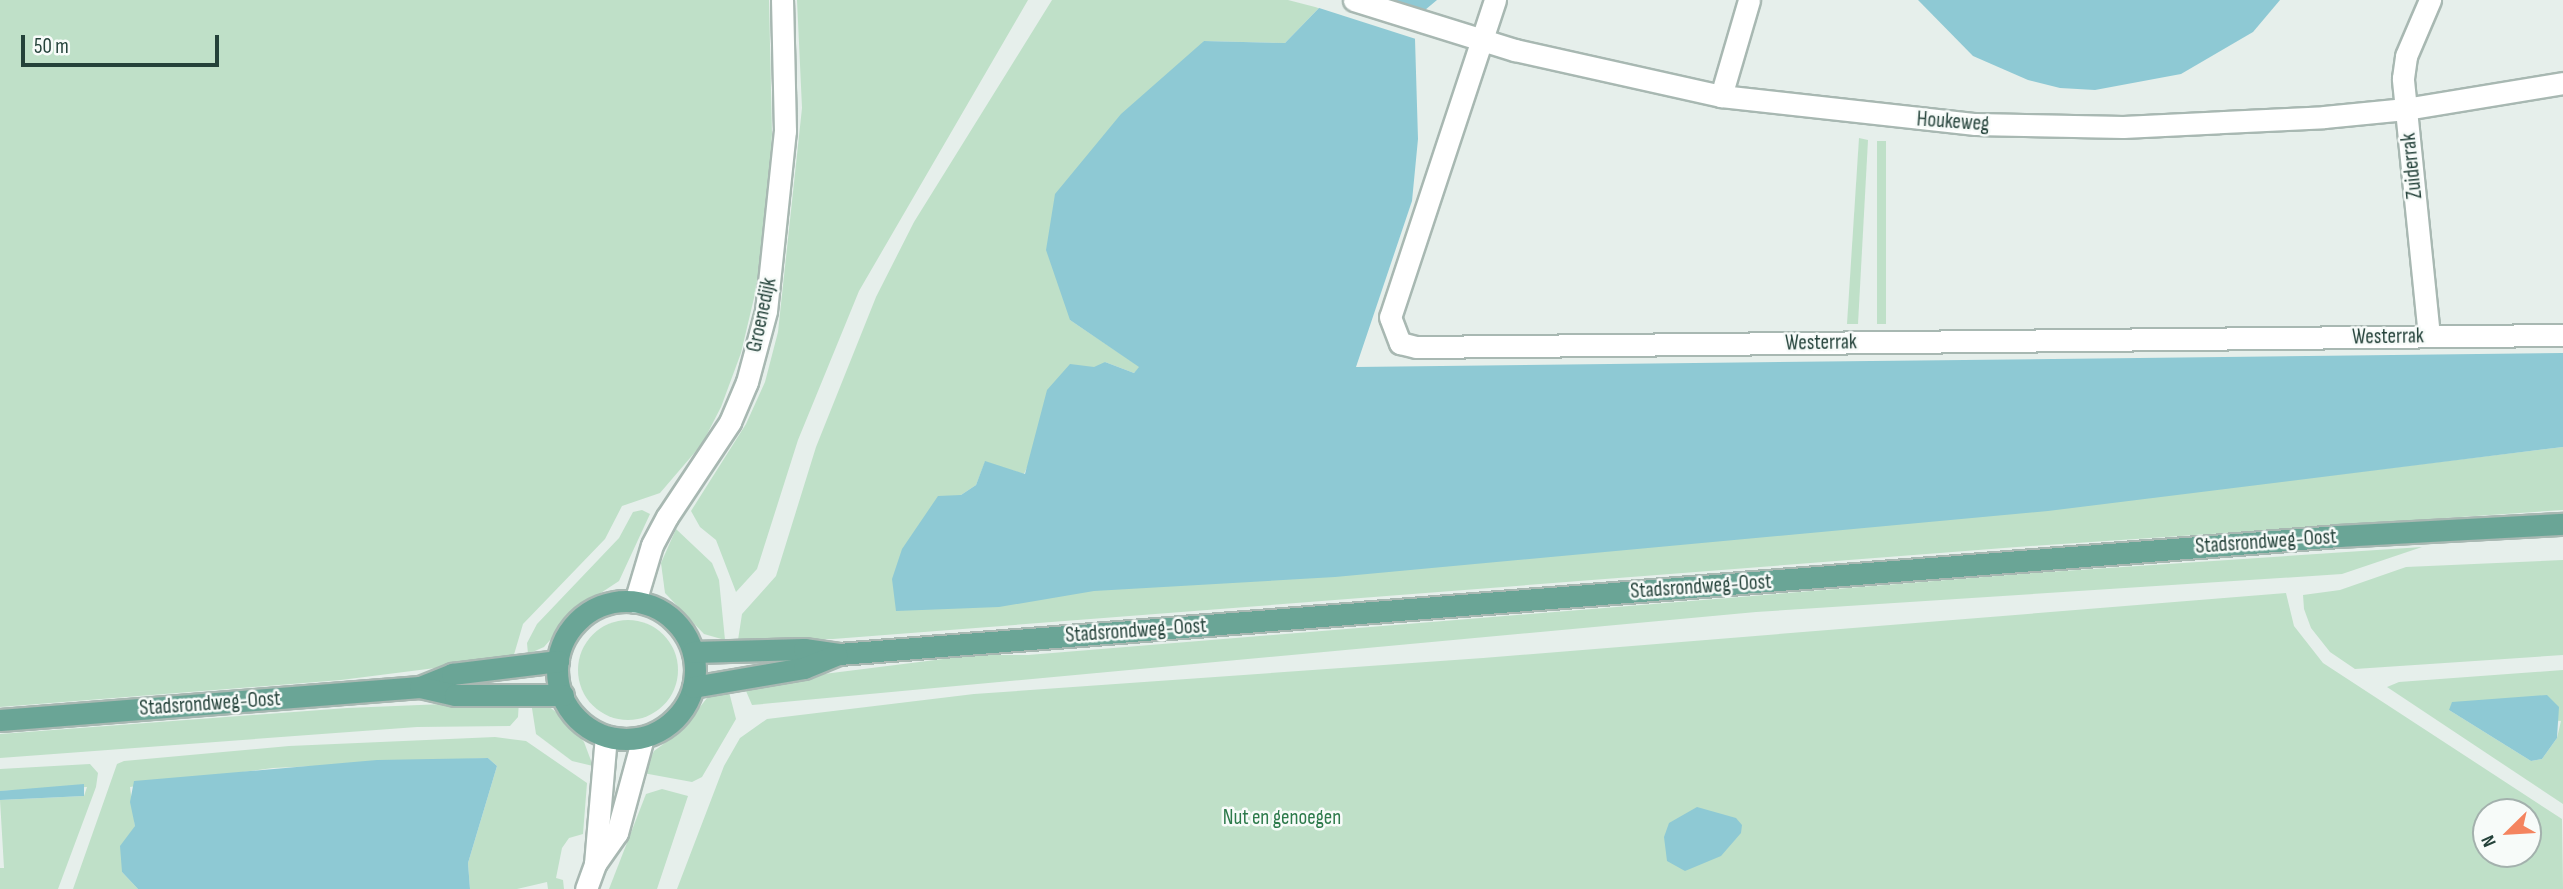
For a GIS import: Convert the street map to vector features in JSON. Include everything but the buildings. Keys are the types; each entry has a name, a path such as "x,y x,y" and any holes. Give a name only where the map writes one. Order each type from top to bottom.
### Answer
{"main road":[{"name":"Stadsrondweg-Oost","path":"693,652 804,649 839,654 2339,536 2563,524"},
{"path":"635,602 651,606 678,624 693,652 693,687 675,719 643,737 606,736 578,720 563,695 558,661 569,632 591,611 635,602"},
{"name":"Stadsrondweg-Oost","path":"693,687 804,668 839,654"},
{"name":"Stadsrondweg-Oost","path":"420,687 452,674 558,661"},
{"name":"Stadsrondweg-Oost","path":"0,720 420,687 455,695 563,695"}],"street":[{"name":"Groenedijk","path":"635,602 652,545 667,517 730,422 747,382 766,311 785,131 782,0"},
{"name":"Houkeweg","path":"1354,0 1482,40 1721,96 1875,116 2053,127 2222,125 2406,109 2563,83"},
{"path":"1482,40 1495,0"},
{"path":"1721,96 1749,0"},
{"name":"Zuiderrak","path":"2429,336 2406,109 2406,56 2430,0"},
{"name":"Westerrak","path":"1482,40 1390,317 1401,343 1416,347 2563,335"},
{"path":"586,889 595,864 606,736"},
{"path":"595,864 617,833 643,737"}],"green space":[{"path":"0,0 769,0 772,134 767,207 758,281 741,353 721,407 702,444 660,493 622,506 605,539 523,624 513,658 341,680 0,707"},
{"path":"797,0 1028,0 859,291 798,440 757,569 736,592 716,540 700,527 691,511 746,424 765,382 778,332 802,108"},
{"path":"1052,0 1288,0 1319,8 1285,43 1204,41 1070,320 1140,367 1134,373 1105,362 1033,455 1024,474 985,462 976,485 961,495 2183,493 2563,447 2563,510 2017,547 833,639 738,640 742,614 776,576 816,447 876,297 914,222"},
{"path":"1859,138 1868,140 1858,324 1847,324"},
{"path":"1877,141 1886,141 1886,324 1877,324"},
{"path":"642,510 650,514 619,581 578,608 544,647 528,654 527,643 537,624 619,538 633,512"},
{"path":"676,529 712,563 719,580 725,640 704,634 665,593 661,563"},
{"path":"2422,547 2342,574 1756,612 752,705 743,684 975,655 1028,655 2033,573"},
{"path":"2563,560 2563,655 2355,669 2330,652 2311,628 2304,609 2303,595 2340,590 2406,567"},
{"name":"Nut en genoegen","path":"2286,593 2294,626 2323,663 2530,798 2472,798 2472,868 2542,868 2542,806 2562,819 2563,889 677,889 724,766 740,738 767,719 974,694 1483,658"},
{"path":"628,620 647,624 663,635 674,651 678,670 674,689 663,705 647,716 628,720 609,716 593,705 582,689 578,670 582,651 593,635 609,624"},
{"path":"2563,670 2563,804 2387,687 2399,682","holes":["2449,710 2561,721 2557,738 2542,759 2531,761"]},
{"path":"728,688 736,719 702,777 692,782 643,773 654,751 681,731 707,698"},
{"path":"519,701 518,717 510,726 417,727 0,758 0,734 347,708"},
{"path":"531,702 548,706 564,718 584,742 593,766 572,761 536,734"},
{"path":"495,737 526,741 587,783 583,834 569,838 562,848 556,878 563,880 564,889 548,889 547,882 517,889 470,889 468,863 497,766 488,758 273,768 130,787 135,826 122,872 138,889 73,889 117,764 124,761 289,746"},
{"path":"90,764 98,773 96,787 58,889 0,889 0,868 4,868 0,800 84,796 87,787 0,791 0,769"},
{"path":"662,789 688,796 657,889 609,889 646,794"}],"water":[{"path":"1321,0 1437,0 1425,10 1415,39 1418,139 1412,201 1356,367 2563,353 2563,447 2048,511 1335,577 1094,591 999,607 896,611 892,579 902,549 938,496 961,495 976,485 985,461 1025,474 1047,390 1070,364 1094,367 1105,362 1134,373 1139,367 1070,320 1046,250 1055,194 1121,114 1204,41 1285,43 1319,8"},
{"path":"1918,0 2280,0 2253,32 2181,74 2095,90 2060,88 2028,80 1973,56"},
{"path":"2547,695 2559,707 2557,738 2542,759 2531,761 2449,710 2452,702"},
{"path":"488,758 497,766 468,863 470,889 138,889 122,872 120,846 135,826 130,802 134,781 377,760"},
{"path":"84,784 84,796 0,800 0,791"},
{"path":"1697,807 1736,818 1742,825 1741,833 1721,856 1685,871 1667,861 1664,837 1669,823"}],"pier":[{"path":"1318,0 1394,0 1429,11 1419,40 1316,7"}]}
